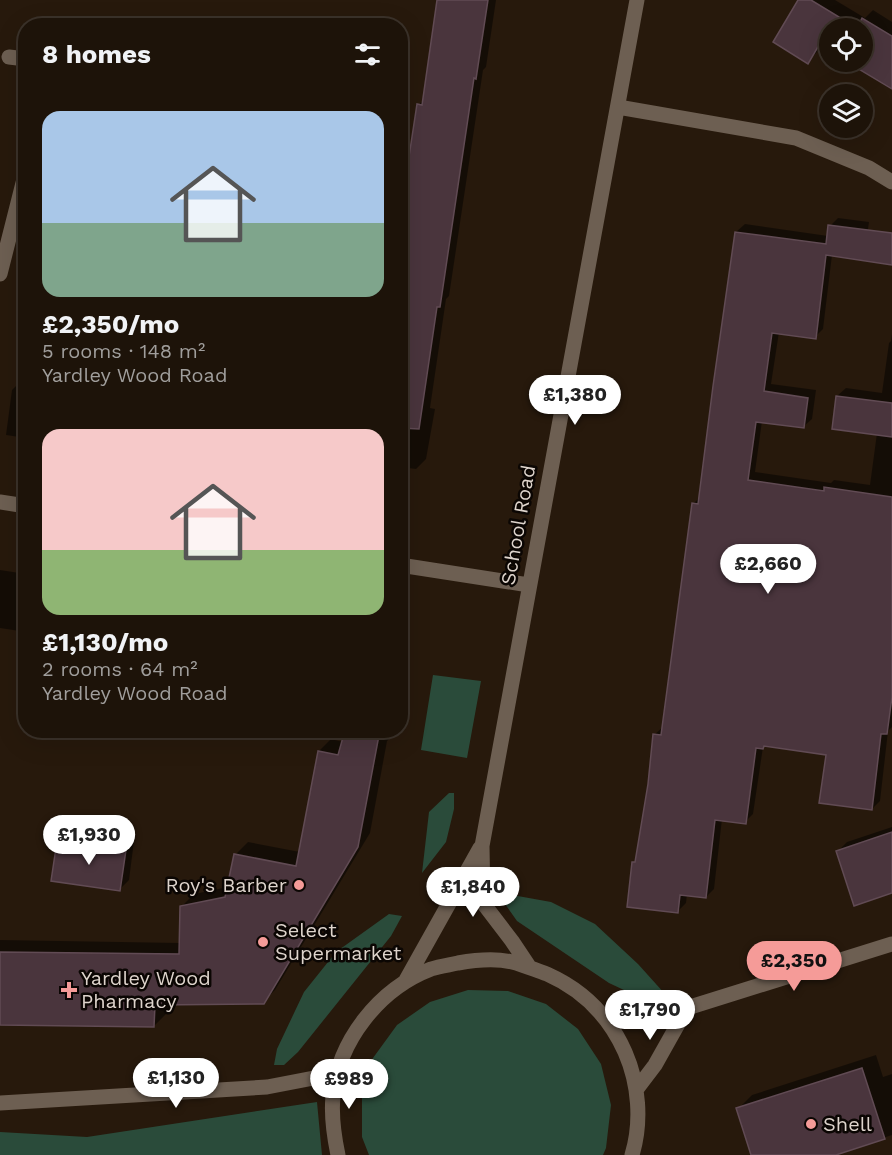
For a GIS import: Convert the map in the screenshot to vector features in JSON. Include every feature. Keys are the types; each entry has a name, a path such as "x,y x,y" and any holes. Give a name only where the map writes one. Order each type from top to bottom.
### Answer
{"street":[{"name":"School Road","path":"530,968 483,903 482,846 637,0"},
{"path":"9,57 18,58"},
{"path":"618,107 796,138 869,168 892,182"},
{"path":"0,274 18,203"},
{"path":"0,502 18,505"},
{"path":"408,566 529,585"},
{"name":"School Road","path":"405,982 482,846"},
{"path":"606,1020 687,1008 892,944"},
{"path":"338,1155 333,1131 333,1096 340,1066 362,1022 382,1000 405,982 432,969 474,960 510,962 530,968 564,982 595,1006 616,1035 627,1056 636,1090 637,1125 633,1154"},
{"path":"636,1090 655,1065 687,1008"},
{"path":"0,1103 267,1087 319,1077 340,1066"}],"green space":[{"path":"433,675 481,681 467,758 421,750"},
{"path":"449,793 454,793 454,809 446,842 422,873 429,812"},
{"path":"506,894 551,902 595,924 638,964 665,994 641,998 609,983 517,921 500,897"},
{"path":"389,914 402,916 391,936 298,1052 284,1065 274,1065 277,1049 304,992 336,952"},
{"path":"468,990 508,991 546,1004 578,1029 601,1064 611,1105 606,1148 603,1155 369,1155 362,1137 362,1097 373,1058 397,1025 430,1002"},
{"path":"317,1102 322,1155 0,1155 0,1132 87,1137"}],"building":[{"path":"437,0 488,0 419,429 408,428 408,163 417,104 422,105"},
{"path":"798,0 811,0 841,18 819,18 819,45 808,64 773,42"},
{"path":"873,25 892,36 892,89 864,72 873,72"},
{"path":"828,225 892,233 892,265 826,255 816,339 772,333 764,391 808,398 804,428 756,422 748,480 824,491 824,487 892,497 892,697 887,734 881,734 872,810 819,803 826,755 764,746 763,749 756,748 746,824 715,820 706,898 680,895 678,913 627,907 632,862 635,862 648,784 653,734 661,735 692,503 698,504 735,232 826,244"},
{"path":"836,396 892,403 892,437 832,429"},
{"path":"343,738 378,738 358,847 264,1004 155,1005 154,1027 0,1025 0,952 179,954 180,906 225,897 234,854 296,866 318,751 338,755"},
{"path":"892,832 892,893 854,906 836,851"},
{"path":"57,841 126,850 120,891 51,881"},
{"name":"Shell","path":"862,1068 885,1139 836,1155 751,1155 736,1108"}],"place":[{"name":"Roy's Barber","path":"299,885"},
{"name":"Select Supermarket","path":"263,942"},
{"name":"Yardley Wood Pharmacy","path":"69,990"},
{"name":"Shell","path":"811,1124"}]}
